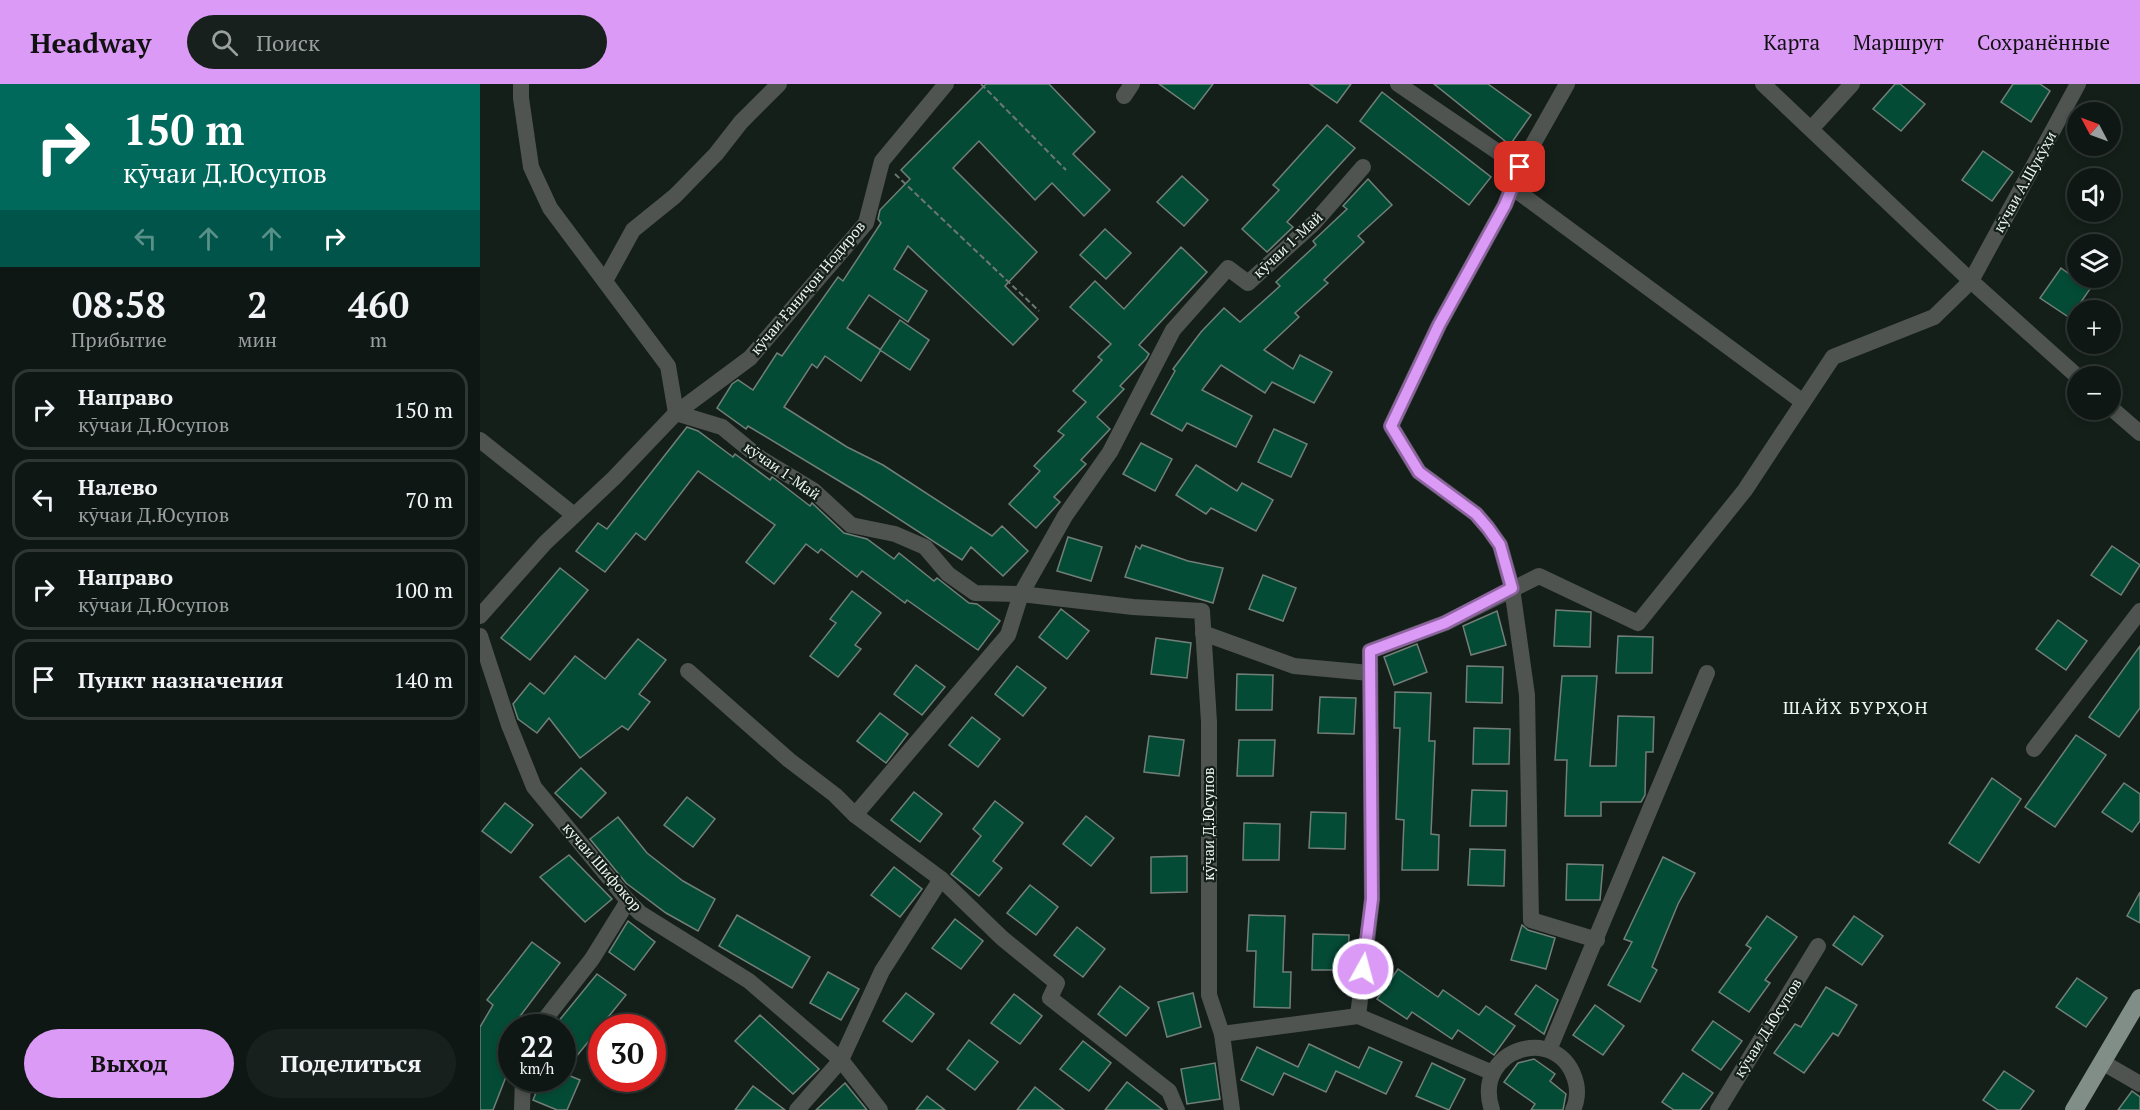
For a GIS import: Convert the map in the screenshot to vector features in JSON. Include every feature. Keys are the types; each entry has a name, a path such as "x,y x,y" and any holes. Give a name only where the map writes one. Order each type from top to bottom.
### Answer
{"main road":[{"path":"2074,1110 2140,998"}],"street":[{"path":"522,84 520,98 531,167 550,208 668,366 676,413"},
{"path":"605,281 633,230 675,196 716,154 741,122 779,84"},
{"name":"кӯчаи Ғаниҷон Нодиров","path":"480,616 544,543 676,413 750,358 866,223 882,161 946,84"},
{"path":"1398,84 1520,167"},
{"path":"1567,84 1520,167 1513,188 1439,325 1391,426 1419,472 1476,514 1500,545 1512,588 1527,695 1531,920 1597,940"},
{"path":"1763,84 1971,281 2067,367"},
{"path":"1811,129 1851,84"},
{"name":"кӯчаи А.Шукӯҳи","path":"1512,588 1539,576 1638,623 1745,490 1833,357 1934,317 1971,281 2078,84"},
{"name":"кӯчаи 1-Май","path":"855,815 1008,635 1021,594 1065,516 1110,452 1173,330 1228,268 1248,283 1314,223 1363,167"},
{"path":"1513,188 1803,402"},
{"name":"кӯчаи 1-Май","path":"676,413 722,427 760,458 813,490 851,525 896,534 925,547 948,574 975,593 1021,594 1133,607 1202,611"},
{"path":"2121,417 2140,433"},
{"path":"480,440 574,515"},
{"path":"1358,1016 1372,899 1370,651 1445,623 1512,588"},
{"name":"кӯчаи Д.Юсупов","path":"1202,611 1209,722 1209,995 1222,1034 1232,1110"},
{"path":"2034,749 2140,611"},
{"path":"1203,633 1294,666 1370,673"},
{"name":"кучаи Шифокор","path":"480,636 509,725 534,787 628,901 640,913 749,981 841,1060 880,1110"},
{"path":"688,671 789,760 835,795 855,815 941,879 1002,938 1057,983 1050,998 1168,1091 1177,1110"},
{"path":"1549,1050 1707,673"},
{"path":"797,1110 841,1060 882,970 941,879"},
{"path":"549,1014 592,959 628,901"},
{"name":"кӯчаи Д.Юсупов","path":"1718,1110 1818,946"},
{"path":"1222,1034 1358,1016 1493,1073"},
{"path":"1492,1110 1488,1091 1493,1073 1503,1059 1516,1050 1533,1047 1549,1050 1563,1059 1573,1073 1578,1089 1578,1109"},
{"path":"2102,1062 2140,1084"},
{"path":"522,1110 523,1092"}],"path":[{"path":"981,84 1066,170"},
{"path":"882,161 1039,311"}],"building":[{"path":"986,84 1049,84 1095,132 1073,154 1110,190 1084,216 1052,183 1035,200 979,141 953,168 1037,252 1005,286 1038,319 1013,345 908,246 894,269 927,291 908,322 869,295 847,328 881,350 861,381 825,356 817,368 812,364 784,407 847,447 883,465 992,536 1002,526 1028,551 1003,576 971,547 962,560 859,493 748,426 746,429 717,408 732,384 738,380 753,390 777,353 782,356 838,277 843,281 881,223 878,219 880,210 910,179 901,170"},
{"path":"1159,84 1213,84 1194,109"},
{"path":"1310,84 1351,84 1337,103"},
{"path":"1434,84 1488,84 1531,115 1510,145"},
{"path":"1895,84 1900,84 1925,104 1901,131 1873,109"},
{"path":"2013,84 2040,84 2050,91 2031,122 2001,102"},
{"path":"1382,92 1491,177 1469,205 1360,121"},
{"path":"1327,125 1355,148 1287,222 1293,227 1267,252 1242,229 1279,190 1273,185"},
{"path":"1983,151 2013,172 1992,201 1962,180"},
{"path":"1182,176 1208,200 1184,226 1157,202"},
{"path":"1368,179 1392,205 1358,236 1364,242 1324,280 1328,283 1295,313 1299,317 1264,350 1293,369 1300,355 1332,372 1314,403 1272,382 1265,393 1221,365 1202,390 1252,416 1236,447 1187,423 1182,431 1151,414 1175,371 1173,369 1201,332 1224,308 1240,322 1280,286 1276,282 1316,245 1313,241 1347,209 1343,206"},
{"path":"1105,229 1131,253 1106,279 1080,255"},
{"path":"1181,247 1207,272 1139,345 1149,354 1120,386 1124,389 1097,417 1110,429 1081,460 1086,464 1054,497 1060,502 1036,528 1009,504 1040,471 1034,466 1064,435 1058,431 1086,402 1073,391 1102,360 1098,357 1111,344 1070,307 1095,281 1124,309"},
{"path":"2061,268 2067,272 2067,288 2090,289 2082,300 2067,300 2067,316 2040,298"},
{"path":"900,320 929,340 910,370 880,350"},
{"path":"687,427 698,431 733,457 735,454 770,480 772,477 810,506 812,503 844,533 867,539 894,559 899,553 934,581 937,578 969,603 977,604 1000,621 978,650 907,600 905,603 862,571 857,577 821,549 818,553 806,544 774,584 746,562 775,525 698,471 645,540 636,533 605,572 576,551 598,523 607,529"},
{"path":"1274,429 1307,444 1291,477 1258,462"},
{"path":"1141,443 1172,459 1155,491 1123,474"},
{"path":"1196,465 1237,491 1242,483 1273,500 1256,531 1211,508 1206,514 1176,495"},
{"path":"1068,537 1102,547 1091,581 1057,571"},
{"path":"1142,545 1188,561 1223,568 1213,603 1125,577 1136,546 1140,549"},
{"path":"2112,546 2140,565 2121,595 2091,575"},
{"path":"560,568 588,590 530,660 501,638"},
{"path":"1263,575 1296,588 1283,621 1249,609"},
{"path":"852,591 881,613 855,645 861,649 838,677 810,656 836,623 830,619"},
{"path":"1061,609 1089,631 1067,659 1039,637"},
{"path":"1556,610 1591,612 1590,647 1554,646"},
{"path":"1497,611 1506,645 1471,655 1463,626"},
{"path":"2058,620 2087,641 2066,670 2036,649"},
{"path":"1618,636 1653,637 1652,673 1616,673"},
{"path":"1156,638 1191,643 1187,678 1151,674"},
{"path":"638,639 666,660 639,694 650,702 628,730 622,726 580,758 549,718 537,733 518,719 513,704 530,683 544,694 575,656 605,679"},
{"path":"1417,644 1427,672 1394,685 1384,657"},
{"path":"2140,646 2140,708 2119,737 2089,717"},
{"path":"916,665 945,687 922,715 894,694"},
{"path":"1017,666 1046,688 1023,716 995,694"},
{"path":"1467,666 1503,667 1502,703 1466,702"},
{"path":"1237,674 1273,675 1272,710 1236,710"},
{"path":"1562,676 1597,676 1590,766 1616,766 1618,716 1654,717 1653,752 1646,752 1645,795 1641,802 1601,802 1601,816 1565,816 1567,760 1555,760"},
{"path":"1395,692 1431,693 1429,741 1435,741 1431,834 1439,835 1438,870 1402,870 1404,820 1396,819 1400,728 1394,728"},
{"path":"1320,697 1356,698 1354,734 1318,733"},
{"path":"880,713 908,734 886,763 857,741"},
{"path":"972,717 1000,739 978,767 949,745"},
{"path":"1474,728 1510,729 1509,764 1473,764"},
{"path":"2076,735 2106,755 2055,827 2025,807"},
{"path":"1149,736 1184,740 1179,776 1144,772"},
{"path":"1239,740 1275,740 1273,776 1237,776"},
{"path":"581,768 606,793 581,818 555,793"},
{"path":"1992,778 2021,799 1979,863 1949,843"},
{"path":"2124,783 2140,794 2140,821 2132,832 2102,812"},
{"path":"1472,790 1507,791 1506,826 1470,826"},
{"path":"914,792 942,814 920,842 891,820"},
{"path":"687,797 715,819 693,847 664,825"},
{"path":"995,801 1023,823 993,861 1002,868 979,896 951,874 981,836 973,829"},
{"path":"505,803 533,825 511,853 482,831"},
{"path":"1311,812 1346,813 1345,849 1309,848"},
{"path":"1086,816 1114,838 1091,866 1063,844"},
{"path":"618,817 647,853 683,881 715,899 698,931 666,913 626,883 590,839"},
{"path":"1244,823 1280,824 1279,860 1243,860"},
{"path":"1470,849 1505,850 1504,886 1468,885"},
{"path":"569,855 612,899 585,922 540,877"},
{"path":"1187,856 1187,892 1151,893 1151,857"},
{"path":"1663,857 1695,873 1678,904 1652,967 1657,970 1640,1002 1608,985 1632,942 1624,939"},
{"path":"1567,864 1603,865 1600,900 1566,900"},
{"path":"894,867 922,889 900,917 871,895"},
{"path":"1030,885 1058,907 1036,935 1007,913"},
{"path":"2140,892 2140,923 2127,916"},
{"path":"737,915 810,957 792,988 719,946"},
{"path":"1249,915 1285,916 1283,972 1291,972 1290,1008 1254,1007 1256,951 1247,951"},
{"path":"1767,916 1797,937 1765,980 1770,983 1749,1012 1719,992 1751,948 1746,945"},
{"path":"1854,916 1883,936 1862,965 1833,945"},
{"path":"955,919 983,941 961,969 932,948"},
{"path":"628,921 655,942 634,970 609,952"},
{"path":"1522,925 1528,930 1555,938 1546,969 1511,960"},
{"path":"1077,927 1105,949 1083,977 1054,955"},
{"path":"1313,934 1349,935 1348,970 1312,970"},
{"path":"532,942 560,963 522,1014 498,1014 498,1092 500,1092 493,1110 480,1110 480,1027 493,1005 487,1000"},
{"path":"1398,969 1438,997 1443,990 1479,1015 1486,1006 1515,1026 1494,1055 1458,1030 1452,1039 1412,1012 1407,1019 1377,999"},
{"path":"828,972 859,989 841,1020 810,1003"},
{"path":"597,974 626,995 611,1014 588,1014 588,1042 576,1057 576,1014 564,1014"},
{"path":"2077,978 2107,998 2086,1027 2056,1007"},
{"path":"1536,985 1558,1000 1544,1034 1515,1014"},
{"path":"1120,986 1149,1008 1126,1036 1098,1014"},
{"path":"1826,987 1857,1005 1838,1036 1833,1033 1804,1073 1774,1053 1795,1024 1801,1027"},
{"path":"906,993 934,1014 912,1042 883,1021"},
{"path":"1193,993 1201,1027 1167,1037 1158,1002"},
{"path":"1014,994 1042,1016 1020,1044 991,1023"},
{"path":"1595,1005 1624,1026 1603,1055 1573,1035"},
{"path":"760,1015 819,1069 793,1094 735,1041"},
{"path":"1713,1021 1742,1041 1721,1070 1692,1050"},
{"path":"969,1040 998,1062 975,1090 947,1069"},
{"path":"1083,1041 1111,1063 1089,1091 1060,1069"},
{"path":"1309,1044 1359,1068 1369,1047 1402,1062 1386,1094 1336,1071 1326,1092 1284,1073 1273,1095 1241,1080 1257,1047 1298,1067"},
{"path":"1534,1059 1555,1074 1550,1081 1566,1094 1563,1110 1531,1110 1535,1104 1504,1082 1518,1063"},
{"path":"1215,1063 1220,1099 1187,1104 1181,1069"},
{"path":"1432,1063 1465,1079 1449,1110 1416,1096"},
{"path":"2004,1071 2034,1091 2020,1110 1998,1110 1983,1100"},
{"path":"1683,1073 1713,1093 1700,1110 1674,1110 1662,1102"},
{"path":"1127,1082 1163,1110 1105,1110"},
{"path":"845,1083 867,1110 816,1110"},
{"path":"753,1086 785,1110 735,1110"},
{"path":"1035,1087 1064,1110 1017,1110"},
{"path":"2132,1091 2140,1097 2140,1110 2118,1110"},
{"path":"536,1092 575,1092 567,1110 557,1110 533,1100"},
{"path":"927,1096 945,1110 916,1110"}],"district":[{"name":"ШАЙХ БУРҲОН","path":"1856,708"}],"route":[{"path":"1363,969 1372,899 1370,651 1445,623 1512,588 1500,545 1488,528 1476,514 1419,472 1404,451 1391,426 1439,325 1505,205 1520,167"}]}
